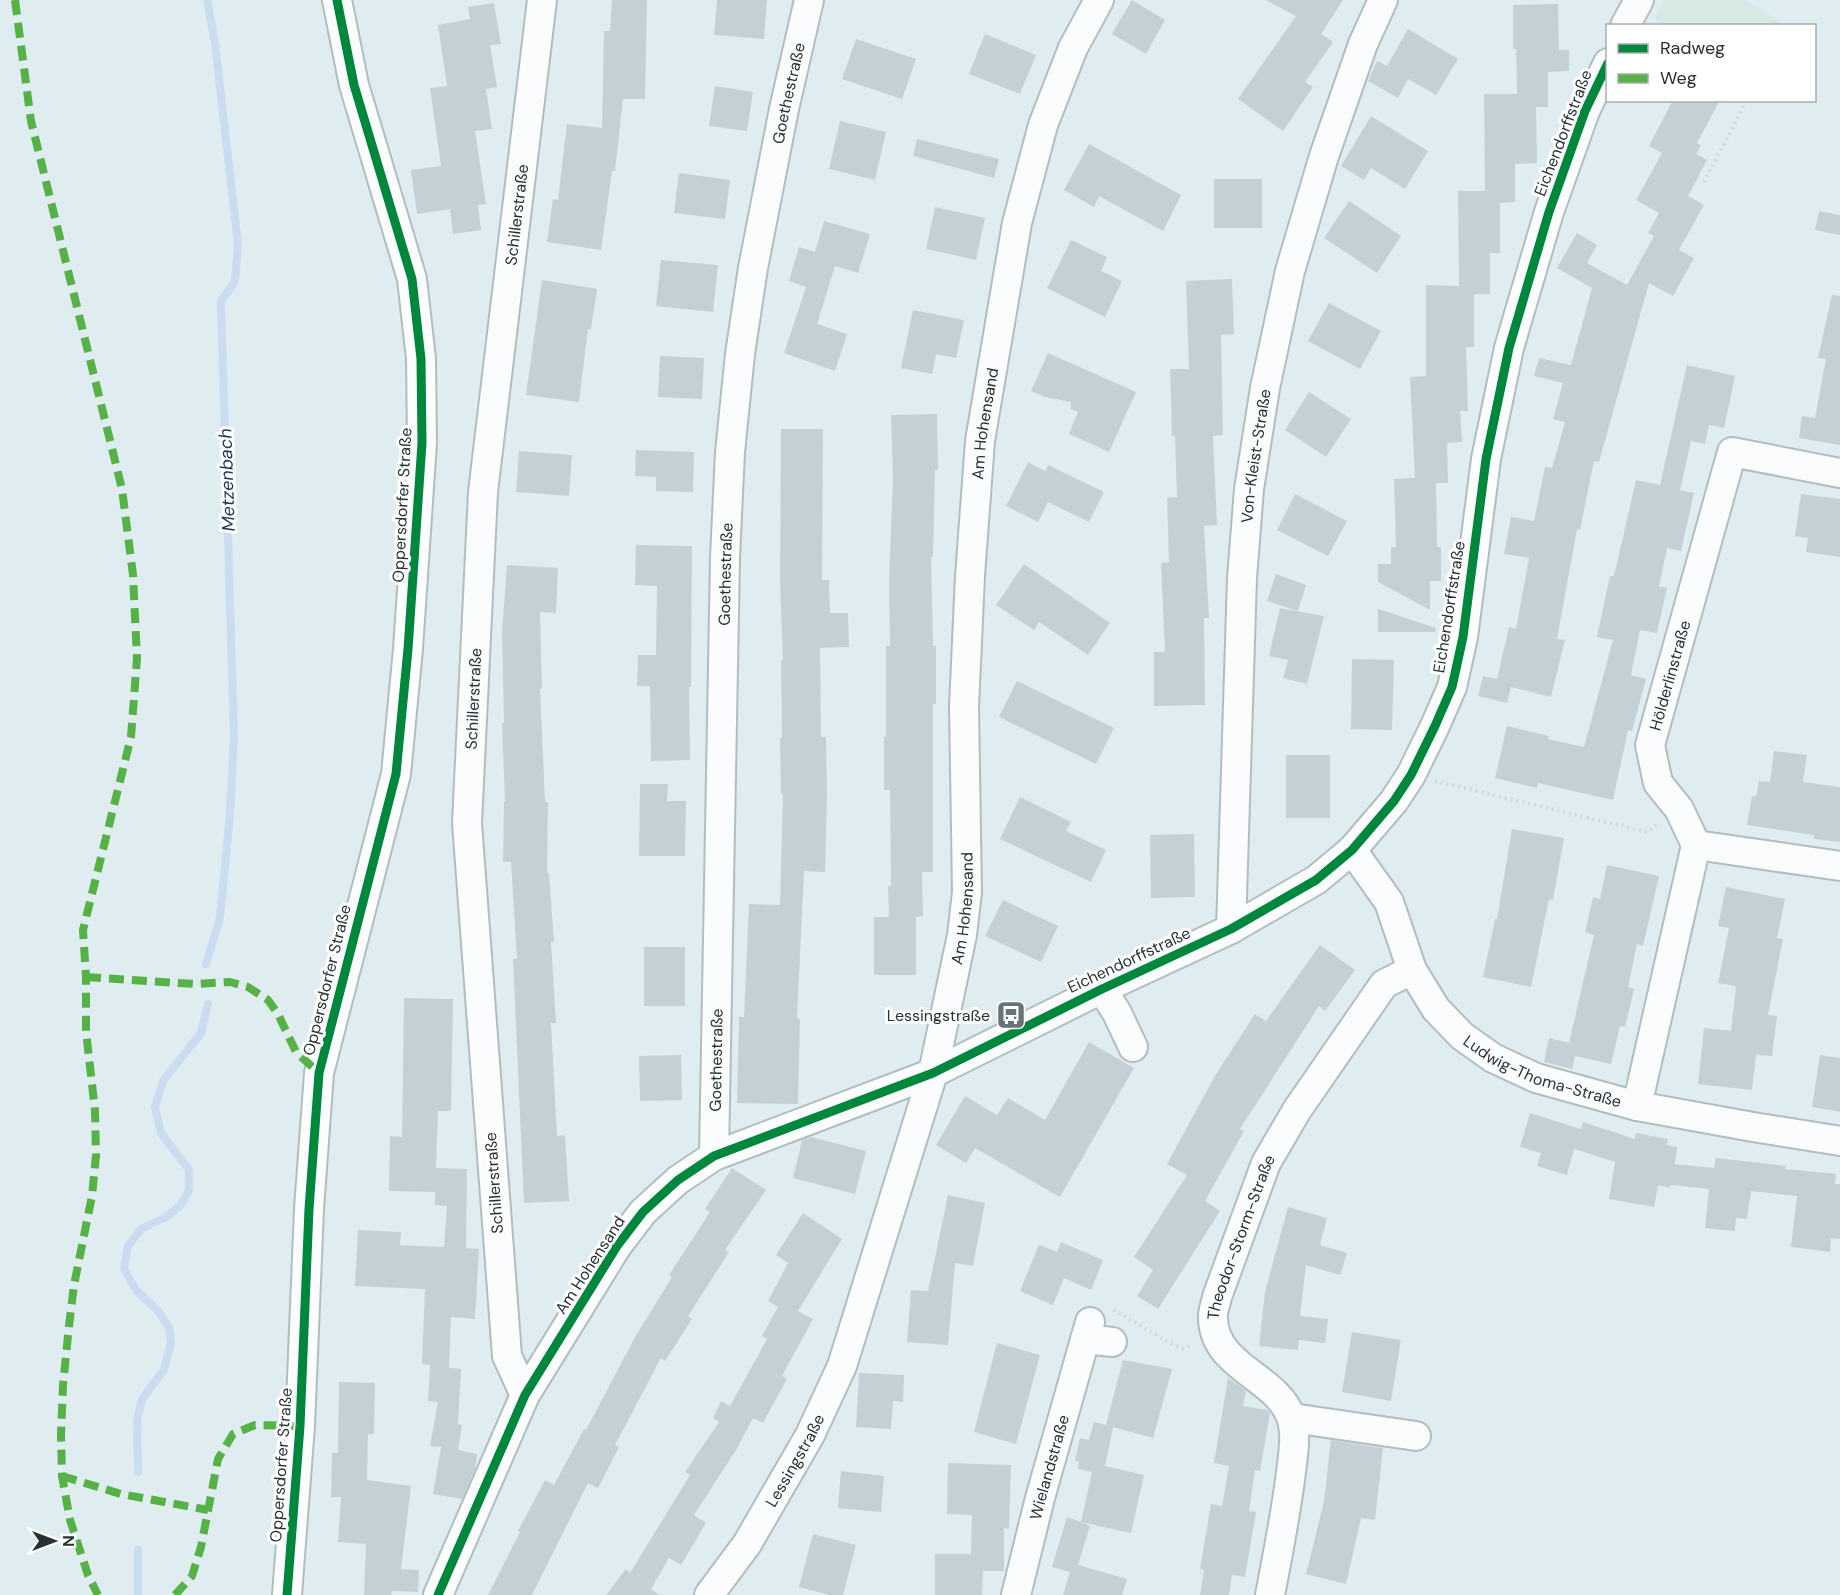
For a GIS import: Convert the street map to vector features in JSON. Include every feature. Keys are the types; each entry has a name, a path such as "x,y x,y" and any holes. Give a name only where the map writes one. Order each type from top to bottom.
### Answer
{"street":[{"name":"Oppersdorfer Straße","path":"287,1595 300,1426 309,1209 319,1073 396,774 408,649 422,443 421,359 412,279 354,85 337,0"},
{"name":"Schillerstraße","path":"525,1395 507,1356 467,823 483,492 542,0"},
{"name":"Goethestraße","path":"714,1156 725,569 730,452 740,354 753,268 784,109 809,0"},
{"name":"Am Hohensand","path":"438,1595 525,1395 617,1246 643,1212 678,1180 714,1156 933,1072 962,934 967,892 964,707 970,576 980,441 1017,222 1043,125 1072,48 1099,0"},
{"name":"Von-Kleist-Straße","path":"1231,929 1242,578 1249,489 1265,388 1290,271 1324,156 1363,44 1383,0"},
{"name":"Eichendorffstraße","path":"933,1072 1231,929 1316,880 1352,850 1394,801 1411,775 1452,687 1463,637 1486,459 1509,348 1549,212 1585,111 1606,67"},
{"name":"Hölderlinstraße","path":"1696,845 1679,809 1658,783 1650,746 1732,452 1840,473"},
{"path":"1637,1106 1696,845 1840,866"},
{"name":"Ludwig-Thoma-Straße","path":"1352,850 1389,902 1412,970 1436,1009 1462,1036 1493,1059 1536,1078 1637,1106 1840,1141"},
{"name":"Theodor-Storm-Straße","path":"1292,1418 1280,1398 1230,1357 1217,1339 1212,1318 1217,1297 1266,1163 1296,1110 1384,984 1412,970"},
{"path":"1102,989 1117,1013 1133,1047"},
{"name":"Lessingstraße","path":"709,1595 747,1544 810,1435 842,1366 933,1072"},
{"name":"Wielandstraße","path":"1016,1595 1040,1498 1096,1334"},
{"path":"1270,1595 1292,1466 1294,1444 1292,1418 1416,1436"}],"path":[{"path":"1704,182 1746,102"},
{"path":"1411,775 1647,832 1679,809"}],"shaded area":[{"path":"1665,0 1745,0 1784,24 1665,24 1654,18"}],"building":[{"path":"612,0 647,0 645,99 623,99 615,171 612,171 601,250 547,242 553,199 558,200 567,124 602,128 604,31 610,31"},
{"path":"717,0 767,0 764,39 714,35"},
{"path":"1132,0 1165,20 1146,54 1112,34"},
{"path":"1266,0 1343,0 1321,34 1333,42 1305,82 1313,87 1283,131 1238,99 1296,16"},
{"path":"494,3 501,44 490,45 497,87 486,89 492,129 475,131 486,204 478,205 481,230 453,234 450,209 417,214 411,170 441,166 430,88 447,86 438,25 470,19 468,7"},
{"path":"1558,4 1559,50 1569,50 1569,71 1548,72 1548,107 1536,107 1537,163 1515,164 1515,202 1500,203 1500,253 1490,253 1490,294 1474,294 1474,347 1466,347 1468,411 1460,411 1462,442 1447,443 1448,483 1436,483 1437,547 1441,547 1441,581 1430,581 1430,610 1378,582 1378,564 1391,564 1391,547 1396,547 1394,479 1415,478 1410,377 1426,376 1426,285 1459,286 1458,191 1485,191 1484,94 1517,94 1516,49 1513,49 1513,5"},
{"path":"1408,29 1458,59 1436,95 1408,79 1398,98 1368,81 1377,61 1387,66"},
{"path":"985,34 1036,55 1020,94 969,74"},
{"path":"856,39 916,59 902,99 842,79"},
{"path":"715,86 753,92 747,131 709,126"},
{"path":"1672,102 1719,102 1697,143 1701,145 1696,154 1707,160 1688,196 1704,205 1679,250 1694,258 1673,296 1649,283 1599,462 1594,461 1580,530 1577,529 1557,639 1565,640 1551,697 1511,687 1507,703 1478,696 1483,676 1497,679 1509,627 1516,629 1529,558 1504,554 1511,517 1534,521 1545,467 1552,468 1565,422 1553,419 1563,383 1534,376 1539,358 1571,365 1592,288 1557,268 1577,233 1597,245 1587,263 1627,285 1654,236 1648,233 1659,213 1636,200 1662,153 1649,146"},
{"path":"1371,116 1428,151 1405,189 1371,168 1364,180 1341,166"},
{"path":"840,121 886,132 875,180 829,169"},
{"path":"917,139 999,159 994,178 913,156"},
{"path":"1089,144 1181,195 1163,231 1099,196 1094,207 1064,190"},
{"path":"679,173 730,180 725,219 674,213"},
{"path":"1214,179 1262,179 1262,228 1214,228"},
{"path":"1349,201 1401,236 1377,273 1324,238"},
{"path":"935,207 985,218 976,260 926,249"},
{"path":"1819,211 1840,215 1840,235 1815,230"},
{"path":"824,221 870,234 858,273 835,266 817,324 847,334 835,371 784,353 806,287 789,281 799,247 815,252"},
{"path":"1071,240 1107,257 1101,271 1122,281 1105,317 1047,288"},
{"path":"661,260 718,265 713,312 656,306"},
{"path":"1232,279 1234,334 1221,335 1223,435 1213,436 1217,525 1204,526 1209,618 1204,618 1205,705 1154,706 1154,652 1165,652 1161,563 1169,562 1167,498 1177,497 1170,369 1189,369 1186,281"},
{"path":"542,280 597,289 591,329 588,329 579,402 526,395"},
{"path":"1832,295 1840,296 1840,445 1799,438 1802,416 1815,418 1826,359 1818,358"},
{"path":"1329,303 1381,331 1360,369 1308,341"},
{"path":"913,310 964,320 956,358 936,354 932,374 901,368"},
{"path":"1048,353 1136,392 1109,452 1069,434 1078,412 1071,409 1071,402 1045,397 1031,391"},
{"path":"660,356 704,358 702,399 658,397"},
{"path":"1687,365 1735,376 1724,428 1709,425 1705,444 1691,441 1680,490 1694,493 1681,551 1667,548 1659,586 1667,588 1657,633 1640,630 1631,675 1646,679 1632,731 1628,730 1613,800 1538,783 1537,788 1495,778 1507,726 1584,747 1613,640 1597,637 1610,576 1614,576 1636,480 1660,485"},
{"path":"1309,392 1351,419 1326,457 1285,430"},
{"path":"937,414 938,470 935,470 933,557 931,557 933,646 936,646 936,704 933,704 933,872 922,872 923,916 916,917 916,975 874,975 874,917 889,917 888,886 891,886 890,790 884,790 884,737 886,737 886,646 890,646 889,580 893,479 891,415"},
{"path":"781,429 823,429 822,580 829,580 830,613 848,613 849,647 820,648 821,737 826,737 825,872 804,871 797,1018 800,1019 798,1104 737,1103 739,1017 744,1017 749,904 780,905 783,794 781,794 780,738 782,738 781,660 783,660 780,582"},
{"path":"636,450 694,452 693,492 656,491 656,477 635,476"},
{"path":"519,451 572,455 569,496 516,492"},
{"path":"1028,462 1045,471 1048,465 1104,492 1089,522 1048,502 1038,522 1006,506"},
{"path":"1295,494 1347,521 1328,556 1277,530"},
{"path":"1801,494 1840,499 1840,557 1806,552 1808,538 1795,536"},
{"path":"636,545 692,546 690,760 651,761 650,686 637,686 638,655 656,655 657,586 635,585"},
{"path":"1024,564 1110,623 1088,655 1039,622 1034,630 996,605"},
{"path":"507,565 558,568 556,613 540,612 542,689 540,689 545,802 548,802 547,873 549,873 554,942 551,942 556,1023 551,1023 557,1136 565,1135 569,1201 524,1203 513,959 517,959 511,862 503,862 505,801 502,631"},
{"path":"1276,574 1306,585 1298,611 1267,601"},
{"path":"1280,608 1324,616 1307,684 1283,678 1288,660 1269,656"},
{"path":"1378,609 1436,628 1435,632 1378,632"},
{"path":"1352,659 1394,660 1392,730 1351,729"},
{"path":"1017,681 1114,728 1096,764 999,717"},
{"path":"1774,751 1807,755 1803,782 1840,787 1840,842 1814,839 1814,835 1747,825 1752,796 1756,796 1759,781 1770,782"},
{"path":"1286,755 1330,755 1330,818 1286,818"},
{"path":"640,784 668,784 667,801 686,801 685,856 639,856"},
{"path":"1020,797 1071,822 1066,831 1106,850 1091,882 1000,839"},
{"path":"1512,829 1564,838 1553,900 1549,899 1531,987 1483,977 1495,919 1497,919"},
{"path":"1194,834 1195,897 1151,898 1150,835"},
{"path":"1607,865 1659,876 1643,946 1637,944 1628,987 1634,989 1625,1027 1620,1026 1611,1064 1575,1056 1572,1069 1544,1062 1549,1038 1569,1043 1594,935 1585,932 1593,897 1600,899"},
{"path":"1726,887 1785,899 1777,938 1783,939 1768,1015 1777,1016 1772,1056 1756,1055 1752,1090 1698,1084 1704,1028 1731,1031 1736,986 1718,983 1729,928 1718,926"},
{"path":"1003,900 1058,926 1041,962 985,936"},
{"path":"1320,945 1355,970 1325,1011 1319,1006 1240,1129 1244,1131 1205,1201 1220,1211 1158,1309 1137,1296 1153,1270 1134,1257 1187,1175 1167,1164 1216,1074 1255,1014 1266,1021"},
{"path":"644,947 685,947 685,1006 644,1006"},
{"path":"404,998 453,999 451,1111 438,1111 436,1168 467,1169 466,1248 479,1249 475,1319 451,1317 449,1368 461,1369 458,1424 462,1425 458,1450 477,1454 475,1469 462,1499 433,1494 441,1447 430,1446 438,1402 428,1401 430,1365 422,1364 425,1289 355,1286 358,1230 401,1232 400,1245 444,1247 447,1206 435,1205 435,1192 389,1191 390,1136 402,1137"},
{"path":"1089,1042 1134,1068 1060,1197 975,1148 966,1163 936,1145 965,1096 997,1115 1008,1098 1045,1120"},
{"path":"681,1055 682,1100 640,1101 639,1056"},
{"path":"1820,1055 1840,1058 1840,1112 1812,1107"},
{"path":"1530,1113 1581,1129 1583,1122 1635,1139 1636,1133 1668,1139 1667,1145 1677,1147 1675,1164 1714,1168 1716,1158 1836,1174 1835,1184 1840,1184 1840,1239 1831,1238 1830,1252 1791,1247 1797,1196 1751,1191 1747,1219 1736,1218 1735,1231 1705,1228 1709,1189 1671,1185 1670,1188 1658,1185 1654,1207 1609,1199 1615,1162 1574,1149 1567,1175 1537,1166 1541,1153 1520,1147"},
{"path":"811,1137 866,1151 855,1194 793,1178 802,1140"},
{"path":"732,1168 766,1190 725,1250 729,1252 688,1316 692,1319 665,1361 661,1358 615,1445 619,1447 598,1488 588,1483 532,1595 488,1595 545,1480 554,1485 635,1337 672,1277 669,1275 710,1212 705,1209"},
{"path":"948,1195 985,1203 973,1266 955,1263 948,1345 907,1342 911,1290 928,1291"},
{"path":"1288,1207 1327,1218 1320,1245 1347,1253 1340,1275 1306,1265 1300,1316 1328,1319 1325,1343 1299,1340 1298,1350 1259,1346 1265,1292"},
{"path":"803,1213 842,1239 798,1311 813,1319 782,1376 787,1379 763,1423 753,1418 736,1450 694,1515 706,1523 681,1565 669,1558 651,1589 659,1595 606,1595 626,1569 630,1573 690,1475 685,1472 719,1422 713,1418 721,1401 730,1406 767,1339 762,1336 778,1307 768,1301 788,1263 776,1255"},
{"path":"1061,1242 1103,1260 1091,1290 1064,1278 1053,1305 1020,1291 1039,1245 1057,1252"},
{"path":"1352,1332 1401,1340 1391,1401 1342,1392"},
{"path":"997,1343 1040,1355 1016,1444 974,1432"},
{"path":"1123,1360 1172,1369 1153,1438 1113,1427 1105,1466 1144,1475 1131,1533 1081,1522 1092,1472 1078,1469 1079,1462 1075,1461 1080,1438 1089,1440 1094,1422 1106,1425"},
{"path":"859,1373 904,1375 903,1402 893,1401 891,1429 856,1427"},
{"path":"1228,1378 1246,1391 1243,1406 1267,1410 1270,1413 1260,1471 1255,1470 1249,1511 1256,1512 1245,1577 1232,1575 1229,1595 1200,1595 1204,1570 1200,1569 1211,1504 1222,1506 1229,1466 1214,1463"},
{"path":"339,1382 375,1383 374,1434 368,1434 367,1480 411,1486 401,1569 419,1570 418,1592 392,1591 391,1595 364,1595 366,1544 338,1542 341,1497 331,1497 332,1453 338,1453"},
{"path":"1331,1440 1383,1448 1375,1520 1361,1518 1346,1584 1306,1574 1324,1501"},
{"path":"948,1463 1011,1465 1009,1529 1004,1528 1004,1571 983,1571 982,1595 935,1595 935,1554 971,1554 972,1515 947,1514"},
{"path":"841,1471 884,1476 881,1512 838,1508"},
{"path":"1067,1517 1090,1526 1078,1565 1127,1579 1122,1595 1063,1595 1070,1572 1052,1567"},
{"path":"813,1534 856,1545 843,1595 829,1595 799,1587"}],"waterway":[{"name":"Metzenbach","path":"206,964 220,918 230,814 234,737 221,301 235,281 238,244 215,43 207,0"},
{"name":"Metzenbach","path":"138,1472 137,1421 142,1399 164,1370 171,1343 169,1327 158,1311 136,1290 124,1269 128,1246 141,1229 166,1217 180,1206 189,1190 189,1170 161,1133 155,1107 163,1081 201,1033 208,1004"},
{"name":"Metzenbach","path":"138,1550 138,1595"}],"marked path":[{"path":"15,0 31,121 122,489 133,575 137,658 131,737 83,930 86,1031 95,1111 96,1155 92,1196 74,1285 63,1385 61,1435 62,1476 70,1520 88,1575 98,1595"},
{"path":"86,977 195,984 230,982 248,987 268,1000 278,1014 296,1052 319,1073"},
{"path":"175,1595 192,1576 201,1547 218,1459 233,1434 255,1425 300,1426"},
{"path":"62,1476 121,1494 208,1510"}],"cycle path":[{"path":"287,1595 300,1426 309,1209 319,1073 396,774 408,649 422,443 421,359 412,279 354,85 337,0"},
{"path":"438,1595 525,1395 617,1246 643,1212 678,1180 714,1156 933,1073 1102,989 1231,929 1316,880 1352,850 1394,801 1411,775 1452,687 1463,637 1486,459 1509,348 1549,212 1585,111 1606,67"}],"place":[{"name":"Lessingstraße","path":"1011,1015"}]}
